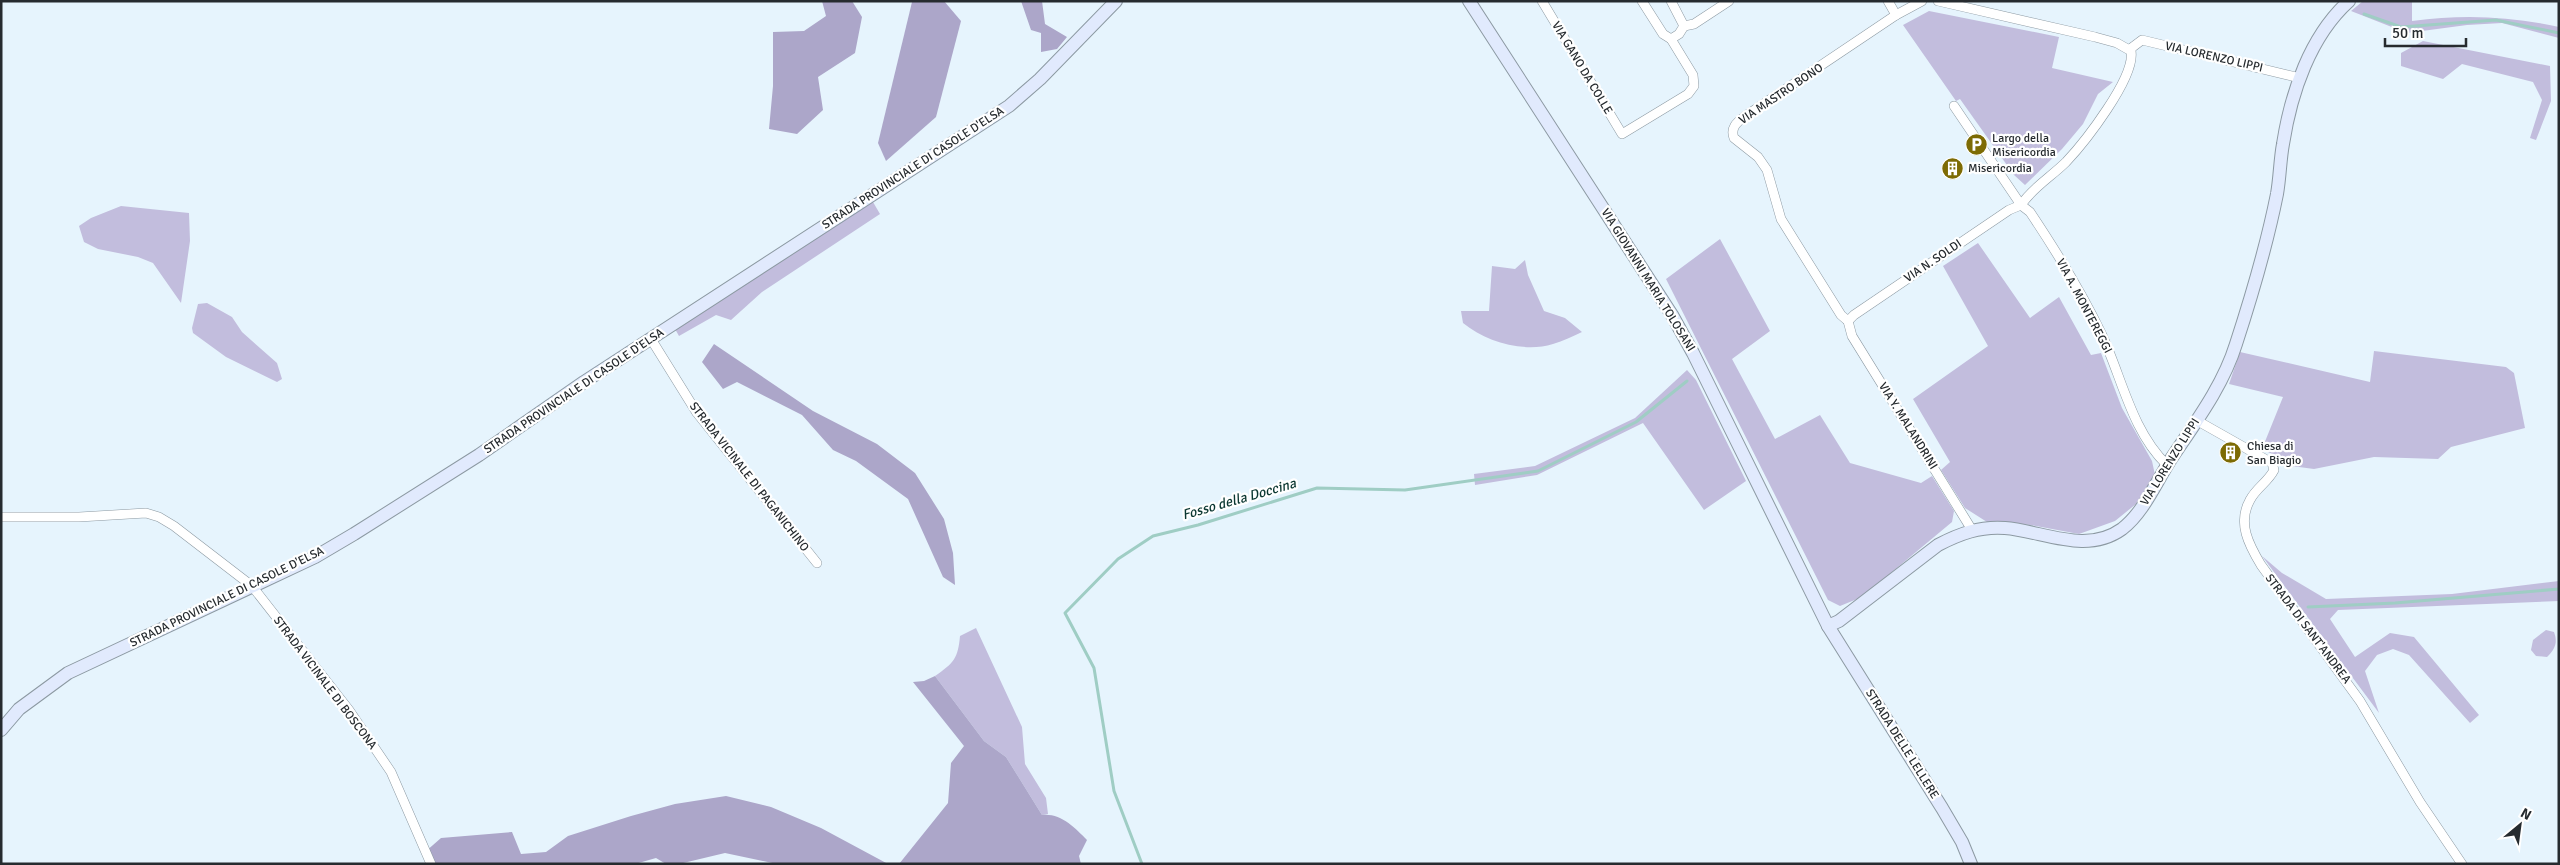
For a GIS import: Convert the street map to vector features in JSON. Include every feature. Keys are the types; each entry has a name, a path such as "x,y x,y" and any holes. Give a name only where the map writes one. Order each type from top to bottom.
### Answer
{"street":[{"name":"STRADA PROVINCIALE DI CASOLE D'ELSA","path":"1,730 19,709 68,674 315,557 479,454 584,382 1010,106 1040,79 1116,1"},
{"name":"VIA GIOVANNI MARIA TOLOSANI","path":"1469,1 1672,315 1693,353 1828,626"},
{"name":"VIA GANO DA COLLE","path":"1542,1 1622,134 1688,94 1694,86 1693,75 1671,39"},
{"path":"1642,1 1663,34 1671,39 1679,34 1684,26 1694,24 1729,1"},
{"path":"1671,1 1684,26"},
{"path":"1888,1 1896,15"},
{"name":"VIA MASTRO BONO","path":"1848,321 1841,315 1781,219 1767,170 1758,157 1734,138 1733,130 1740,120 1896,15 1922,1"},
{"name":"VIA LORENZO LIPPI","path":"1828,626 1839,621 1938,545 1972,530 2005,528 2075,541 2106,536 2121,529 2138,512 2216,389 2236,345 2277,193 2288,118 2300,78 2317,41 2329,23 2349,1"},
{"path":"1936,2 2095,37 2130,50"},
{"name":"VIA LORENZO LIPPI","path":"2130,50 2142,40 2300,78"},
{"name":"VIA N. SOLDI","path":"1848,321 1965,239 2012,208 2022,205 2072,156 2093,130 2126,76 2131,59 2130,50"},
{"path":"1954,106 2022,205"},
{"name":"VIA A. MONTEREGGI","path":"2022,205 2033,216 2080,293 2104,339 2130,410 2161,459 2167,465"},
{"name":"VIA Y. MALANDRINI","path":"1848,321 1852,336 1972,530"},
{"name":"STRADA VICINALE DI PAGANICHINO","path":"651,339 697,413 817,562"},
{"name":"STRADA DI SANT'ANDREA","path":"2196,420 2272,463 2274,470 2268,480 2250,500 2244,515 2244,529 2250,546 2261,565 2360,700 2420,802 2462,864"},
{"name":"STRADA VICINALE DI BOSCONA","path":"1,517 79,517 146,513 160,517 174,526 252,586 349,710 391,772 431,864"},
{"name":"STRADA DELLE LELLERE","path":"1828,626 1950,822 1971,864"}],"shaded area":[{"path":"822,1 852,1 862,17 855,53 818,77 823,110 797,134 769,129 773,86 773,32 804,31 826,16"},
{"path":"944,1 961,21 936,117 886,161 878,143 912,2"},
{"path":"1021,1 1042,1 1045,24 1067,37 1057,49 1041,52 1041,33 1031,30"},
{"path":"2363,1 2412,1 2412,21 2450,17 2486,17 2540,23 2559,27 2559,38 2502,23 2467,25 2407,33 2351,11"},
{"path":"1929,11 2059,37 2052,68 2113,82 2098,94 2083,124 2062,149 2025,185 2014,175 1960,99 1956,101 1903,25"},
{"path":"2423,41 2550,66 2551,101 2536,140 2530,138 2542,100 2533,82 2462,64 2443,79 2401,66 2401,53"},
{"path":"873,202 880,214 762,292 731,320 716,315 679,336 675,329"},
{"path":"121,206 189,213 190,241 181,303 153,263 138,257 98,249 84,242 79,226 91,218"},
{"path":"1720,239 1770,331 1732,359 1775,439 1820,415 1850,463 1921,483 1932,476 1954,511 1952,522 1862,597 1840,606 1828,600 1666,279"},
{"path":"1978,243 2030,318 2059,297 2091,355 2101,353 2122,408 2152,461 2155,475 2136,504 2115,521 2079,534 2031,525 1987,522 1965,508 1941,470 1950,462 1913,399 1988,346 1943,266"},
{"path":"1525,260 1528,275 1544,311 1565,318 1582,332 1553,344 1530,347 1506,344 1494,340 1472,330 1463,323 1461,311 1489,311 1492,266 1515,269"},
{"path":"207,303 232,317 242,332 277,363 282,379 277,382 226,357 193,333 192,328 198,304"},
{"path":"714,344 813,411 877,444 915,473 944,519 953,553 955,585 943,577 908,499 856,461 833,450 802,415 737,382 723,389 702,362"},
{"path":"2374,351 2506,367 2514,373 2525,428 2451,447 2438,459 2374,457 2314,469 2284,465 2274,455 2262,449 2283,397 2229,384 2240,352 2370,382"},
{"path":"1687,370 1696,380 1746,481 1704,510 1643,423 1537,475 1475,485 1474,474 1535,466 1635,418"},
{"path":"2262,556 2282,573 2326,599 2452,594 2559,581 2559,601 2338,610 2330,619 2355,657 2390,633 2414,637 2479,715 2470,723 2409,655 2393,649 2377,655 2365,671 2379,713"},
{"path":"976,628 1022,727 1025,764 1046,798 1048,814 1042,815 1006,757 984,741 935,676 954,659 958,650 960,636"},
{"path":"2546,630 2554,632 2555,646 2547,657 2536,656 2531,650 2533,640"},
{"path":"935,676 984,741 1006,757 1042,815 1055,816 1061,819 1087,840 1079,856 1081,864 899,864 948,803 951,763 964,746 913,682 924,681"},
{"path":"726,796 771,807 821,828 888,864 777,864 725,853 679,864 666,864 656,858 635,864 431,864 425,852 441,838 512,832 521,854 546,852 568,836 631,816 675,804"}],"waterway":[{"path":"2364,14 2401,27 2496,20 2559,33"},
{"name":"Fosso della Doccina","path":"1142,864 1114,791 1094,668 1065,613 1118,559 1153,536 1198,525 1317,488 1405,490 1538,471 1636,422 1687,381"},
{"path":"2308,607 2395,603 2559,589"}],"place":[{"name":"Largo della Misericordia","path":"1976,145"},
{"name":"Misericordia","path":"1952,168"},
{"name":"Chiesa di San Biagio","path":"2231,453"}]}
